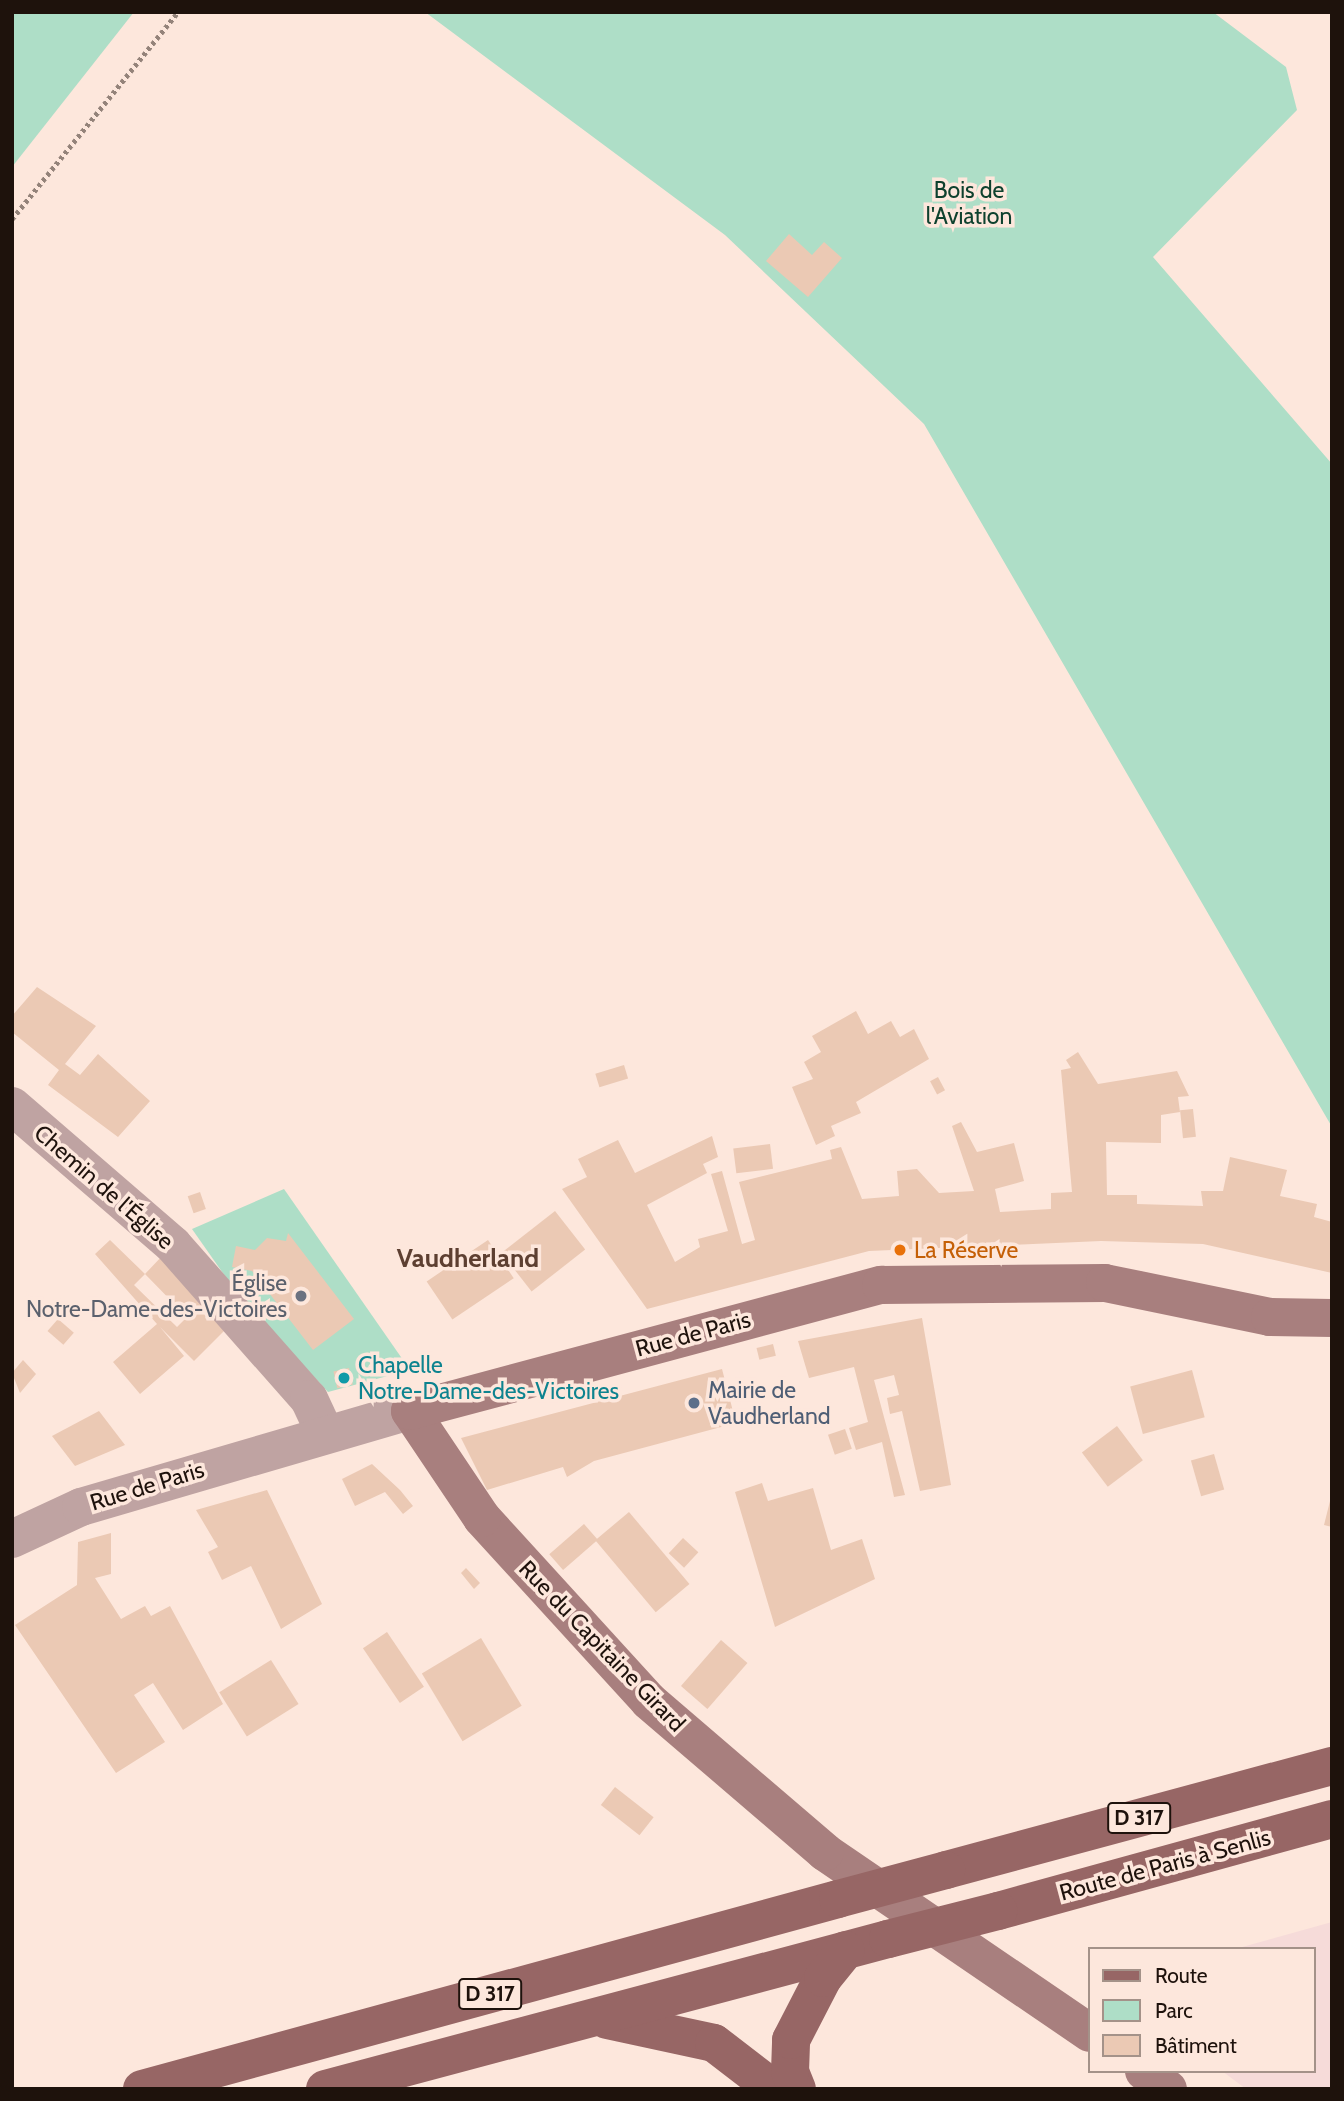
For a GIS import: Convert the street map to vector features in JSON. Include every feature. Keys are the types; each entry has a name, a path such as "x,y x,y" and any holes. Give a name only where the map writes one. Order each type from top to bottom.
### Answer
{"main road":[{"name":"D 317","path":"142,2089 1332,1766"},
{"name":"Route de Paris à Senlis","path":"846,1950 1332,1819"},
{"name":"D 317","path":"325,2089 846,1950"},
{"path":"797,2089 790,2072 791,2040 823,1978 846,1950"},
{"path":"592,2017 714,2043 774,2089"}],"street":[{"name":"Chemin de l'Église","path":"12,1106 173,1245 309,1399 324,1433"},
{"name":"Rue de Paris","path":"12,1539 81,1507 324,1433 881,1286 1105,1283 1270,1317 1332,1318"},
{"name":"Rue de Paris","path":"1270,1317 1332,1345"},
{"name":"Rue du Capitaine Girard","path":"410,1411 482,1518 564,1612 649,1701 825,1852 1088,2032"},
{"path":"1147,2073 1168,2089"}],"path":[{"path":"12,219 178,12"}],"shaded area":[{"path":"1332,1922 1332,2089 1246,2089 1225,2073 1316,2073 1316,1947 1242,1947"}],"green space":[{"path":"12,12 134,12 12,167"},
{"name":"Bois de l'Aviation","path":"425,12 1213,12 1286,67 1297,110 1153,257 1332,464 1332,1127 924,424 725,235"},
{"path":"284,1189 410,1370 328,1392 239,1296 192,1229"}],"building":[{"path":"789,234 812,255 824,242 842,258 808,297 766,261"},
{"path":"37,987 96,1026 65,1064 80,1075 98,1054 150,1101 118,1137 48,1085 59,1070 12,1032 12,1016"},
{"path":"856,1011 868,1034 891,1021 900,1037 914,1029 929,1059 856,1102 861,1113 831,1126 835,1136 816,1145 792,1087 813,1079 804,1062 821,1052 812,1036"},
{"path":"1078,1052 1098,1084 1177,1071 1189,1096 1178,1097 1180,1112 1161,1115 1161,1143 1106,1142 1107,1195 1137,1195 1137,1204 1203,1206 1201,1191 1223,1191 1230,1157 1287,1170 1280,1196 1317,1204 1314,1217 1332,1222 1332,1273 1203,1244 1101,1241 869,1251 647,1309 562,1189 587,1177 578,1159 618,1140 635,1173 712,1136 718,1157 703,1164 707,1173 647,1205 675,1262 700,1247 698,1239 728,1231 711,1174 722,1171 742,1244 755,1240 739,1182 832,1159 830,1150 841,1147 862,1199 899,1196 897,1171 917,1169 939,1193 974,1191 952,1126 961,1122 977,1152 1014,1143 1024,1181 995,1189 1000,1212 1051,1209 1051,1193 1072,1192 1061,1070 1071,1068 1066,1060"},
{"path":"624,1065 628,1078 599,1087 595,1074"},
{"path":"938,1077 945,1090 937,1094 930,1081"},
{"path":"1193,1109 1196,1137 1183,1138 1180,1110"},
{"path":"770,1144 773,1169 736,1173 733,1149"},
{"path":"200,1192 206,1209 194,1213 188,1196"},
{"path":"555,1211 585,1250 532,1291 501,1253"},
{"name":"Église Notre-Dame-des-Victoires","path":"288,1233 354,1319 313,1350 252,1271 232,1267 236,1246 255,1250 267,1238 286,1241"},
{"path":"110,1240 145,1274 164,1254 231,1324 194,1361 160,1327 184,1356 140,1394 113,1362 157,1324 95,1254","holes":["145,1274 187,1317 177,1327 134,1285"]},
{"path":"488,1240 514,1278 452,1320 427,1281"},
{"path":"922,1318 951,1485 920,1491 902,1411 890,1414 887,1398 899,1395 894,1375 874,1380 905,1495 894,1497 882,1442 856,1450 849,1428 868,1422 854,1367 809,1378 798,1341"},
{"path":"58,1319 74,1333 63,1345 48,1331"},
{"path":"773,1344 776,1356 759,1360 757,1348"},
{"path":"23,1360 36,1374 20,1393 12,1373"},
{"name":"Chapelle Notre-Dame-des-Victoires","path":"349,1368 353,1385 337,1388 333,1372"},
{"path":"722,1369 736,1423 594,1461 567,1477 563,1467 487,1490 461,1438"},
{"path":"1192,1370 1205,1417 1143,1434 1130,1387"},
{"path":"99,1411 125,1445 75,1466 52,1436"},
{"path":"1117,1426 1143,1460 1108,1487 1082,1452"},
{"path":"845,1429 852,1449 835,1455 828,1435"},
{"path":"1214,1454 1224,1490 1201,1496 1191,1461"},
{"path":"372,1464 413,1506 403,1514 385,1492 355,1506 342,1479"},
{"path":"762,1483 768,1501 813,1488 831,1550 862,1539 875,1579 775,1627 735,1492"},
{"path":"267,1490 322,1604 281,1629 251,1566 222,1580 208,1552 218,1547 196,1510"},
{"path":"1332,1497 1332,1527 1324,1525"},
{"path":"629,1512 689,1584 656,1612 595,1540"},
{"path":"584,1524 598,1540 563,1570 549,1554"},
{"path":"111,1533 111,1574 95,1578 121,1619 145,1606 151,1616 170,1606 223,1704 183,1730 153,1683 134,1695 165,1742 116,1773 15,1625 77,1585 78,1542"},
{"path":"683,1538 698,1552 684,1568 669,1553"},
{"path":"466,1568 480,1583 474,1589 461,1573"},
{"path":"387,1632 424,1687 400,1703 363,1648"},
{"path":"481,1638 522,1706 463,1741 422,1674"},
{"path":"721,1640 747,1663 707,1709 681,1686"},
{"path":"271,1660 299,1704 247,1736 219,1692"},
{"path":"615,1787 654,1817 639,1835 601,1805"}],"place":[{"name":"La Réserve","path":"900,1250"},
{"name":"Église Notre-Dame-des-Victoires","path":"301,1296"},
{"name":"Chapelle Notre-Dame-des-Victoires","path":"344,1378"},
{"name":"Mairie de Vaudherland","path":"694,1403"}],"district":[{"name":"Vaudherland","path":"468,1259"}]}
